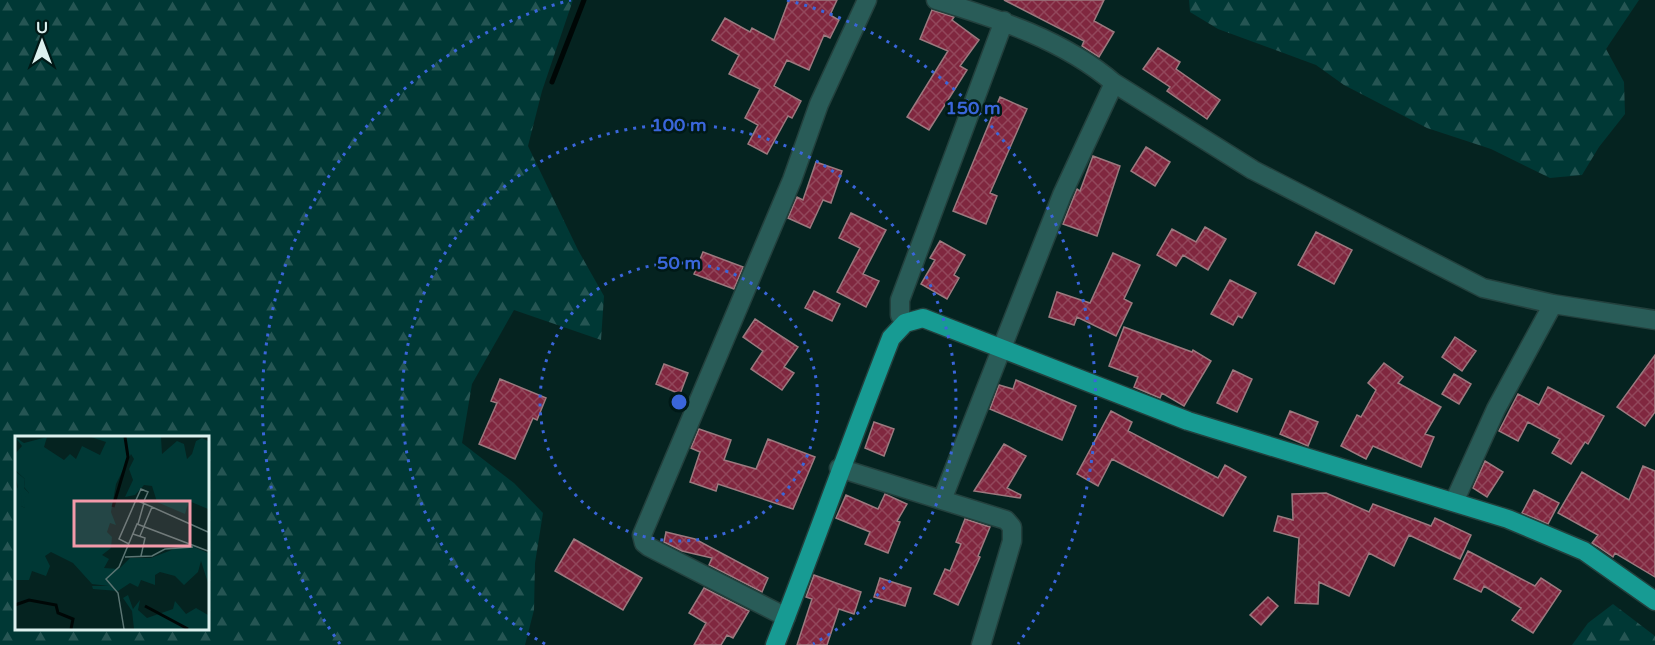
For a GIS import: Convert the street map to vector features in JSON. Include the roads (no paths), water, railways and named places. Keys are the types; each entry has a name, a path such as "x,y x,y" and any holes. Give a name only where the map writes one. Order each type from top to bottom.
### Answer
{"main road":[{"path":"776,645 825,517 839,468 891,338 905,323 923,318 1188,421 1454,502 1556,537 1584,551 1655,601"}],"street":[{"path":"786,616 649,547 644,543 642,535 792,180 819,104 867,0"},
{"path":"936,0 996,12 1095,66 1114,83 1253,170 1483,288 1553,304 1655,320"},
{"path":"905,323 900,315 900,300 996,12"},
{"path":"942,500 1062,195 1114,83"},
{"path":"1454,502 1496,409 1553,304"},
{"path":"839,468 1006,520 1012,527 1012,542 981,645"}],"waterway":[{"path":"552,82 584,0"}]}
